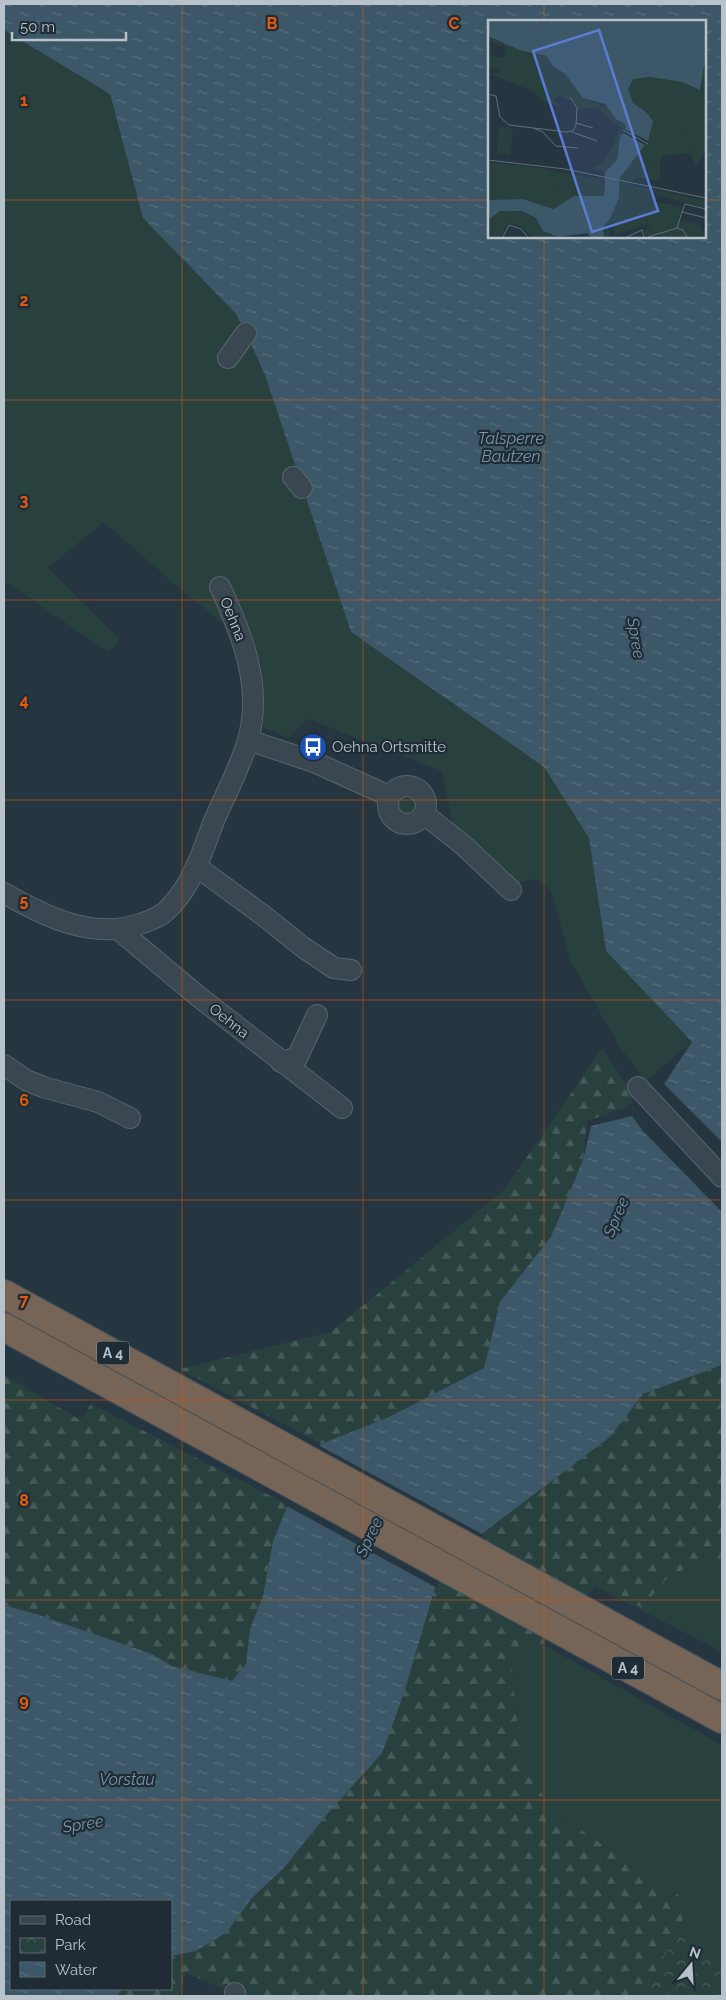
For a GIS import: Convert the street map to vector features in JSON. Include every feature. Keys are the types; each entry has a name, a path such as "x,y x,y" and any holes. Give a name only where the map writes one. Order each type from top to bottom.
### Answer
{"highway":[{"name":"A 4","path":"4,1294 722,1686"},
{"name":"A 4","path":"4,1327 722,1719"}],"street":[{"path":"228,358 246,333"},
{"name":"Oehna","path":"4,893 62,922 91,928 119,930 152,920 166,912 189,882 248,740 253,693 250,669 239,632 220,587"},
{"path":"248,740 314,762 389,796"},
{"path":"409,786 415,788 424,796 426,802 424,814 414,822 401,823 395,820 388,809 389,796 398,788 409,786"},
{"path":"424,814 463,845 511,890"},
{"path":"196,866 304,948 334,968 351,970"},
{"name":"Oehna","path":"119,930 199,997 342,1108"},
{"path":"282,1062 297,1058 316,1015"},
{"path":"4,1065 26,1080 42,1087 98,1102 130,1118"},
{"path":"638,1087 722,1177"}],"green space":[{"path":"4,30 110,94 143,218 236,314 265,375 351,632 544,767 589,838 606,951 692,1042 646,1081 620,1047 571,962 551,890 535,879 513,885 453,827 442,771 308,719 288,738 260,726 248,643 184,592 104,522 48,567 120,639 109,652 4,581"},
{"path":"407,794 415,797 418,805 415,813 407,816 399,813 396,805 399,797"},
{"path":"602,1049 635,1097 628,1107 587,1121 583,1160 552,1235 500,1302 484,1368 389,1417 321,1444 180,1369 331,1332 504,1190"},
{"path":"722,1365 722,1558 703,1561 668,1577 642,1608 599,1581 560,1631 542,1644 520,1643 512,1670 516,1714 526,1768 554,1813 661,1882 690,1904 645,1996 235,1996 235,1993 185,1973 180,1996 117,1996 121,1990 172,1990 172,1956 196,1951 226,1933 252,1898 283,1869 329,1812 404,1693 442,1564 610,1437 643,1394"},
{"path":"4,1375 80,1420 91,1404 288,1505 273,1541 263,1596 250,1629 246,1664 232,1681 172,1666 152,1654 39,1615 4,1605"},
{"path":"722,1558 722,1652 595,1586 599,1580 642,1608 668,1577 703,1561"},
{"path":"520,1642 542,1644 722,1745 722,1996 645,1996 690,1904 661,1882 554,1813 526,1768 516,1714 512,1670"},
{"path":"675,1934 722,1961 722,1996 646,1996"}],"water":[{"name":"Talsperre Bautzen","path":"4,4 722,4 722,1142 664,1084 692,1042 606,951 589,838 544,767 351,632 265,375 236,314 143,218 110,94 4,30"},
{"name":"Vorstau","path":"632,1116 643,1131 722,1212 722,1365 643,1394 610,1437 442,1564 404,1693 382,1753 329,1812 283,1869 252,1898 226,1933 196,1951 172,1956 172,1900 10,1900 10,1990 121,1990 117,1996 4,1996 4,1605 39,1615 152,1654 172,1666 232,1681 246,1664 250,1629 263,1596 273,1541 296,1485 321,1444 389,1417 484,1368 500,1302 552,1235 583,1160 591,1126"}],"pier":[{"path":"318,1445 484,1535 444,1566 437,1588 285,1505 294,1483"}],"place":[{"name":"Oehna Ortsmitte","path":"313,747"}],"water label":[{"name":"Spree","path":"636,638"},
{"name":"Spree","path":"616,1217"},
{"name":"Spree","path":"369,1537"},
{"name":"Spree","path":"83,1824"}]}
